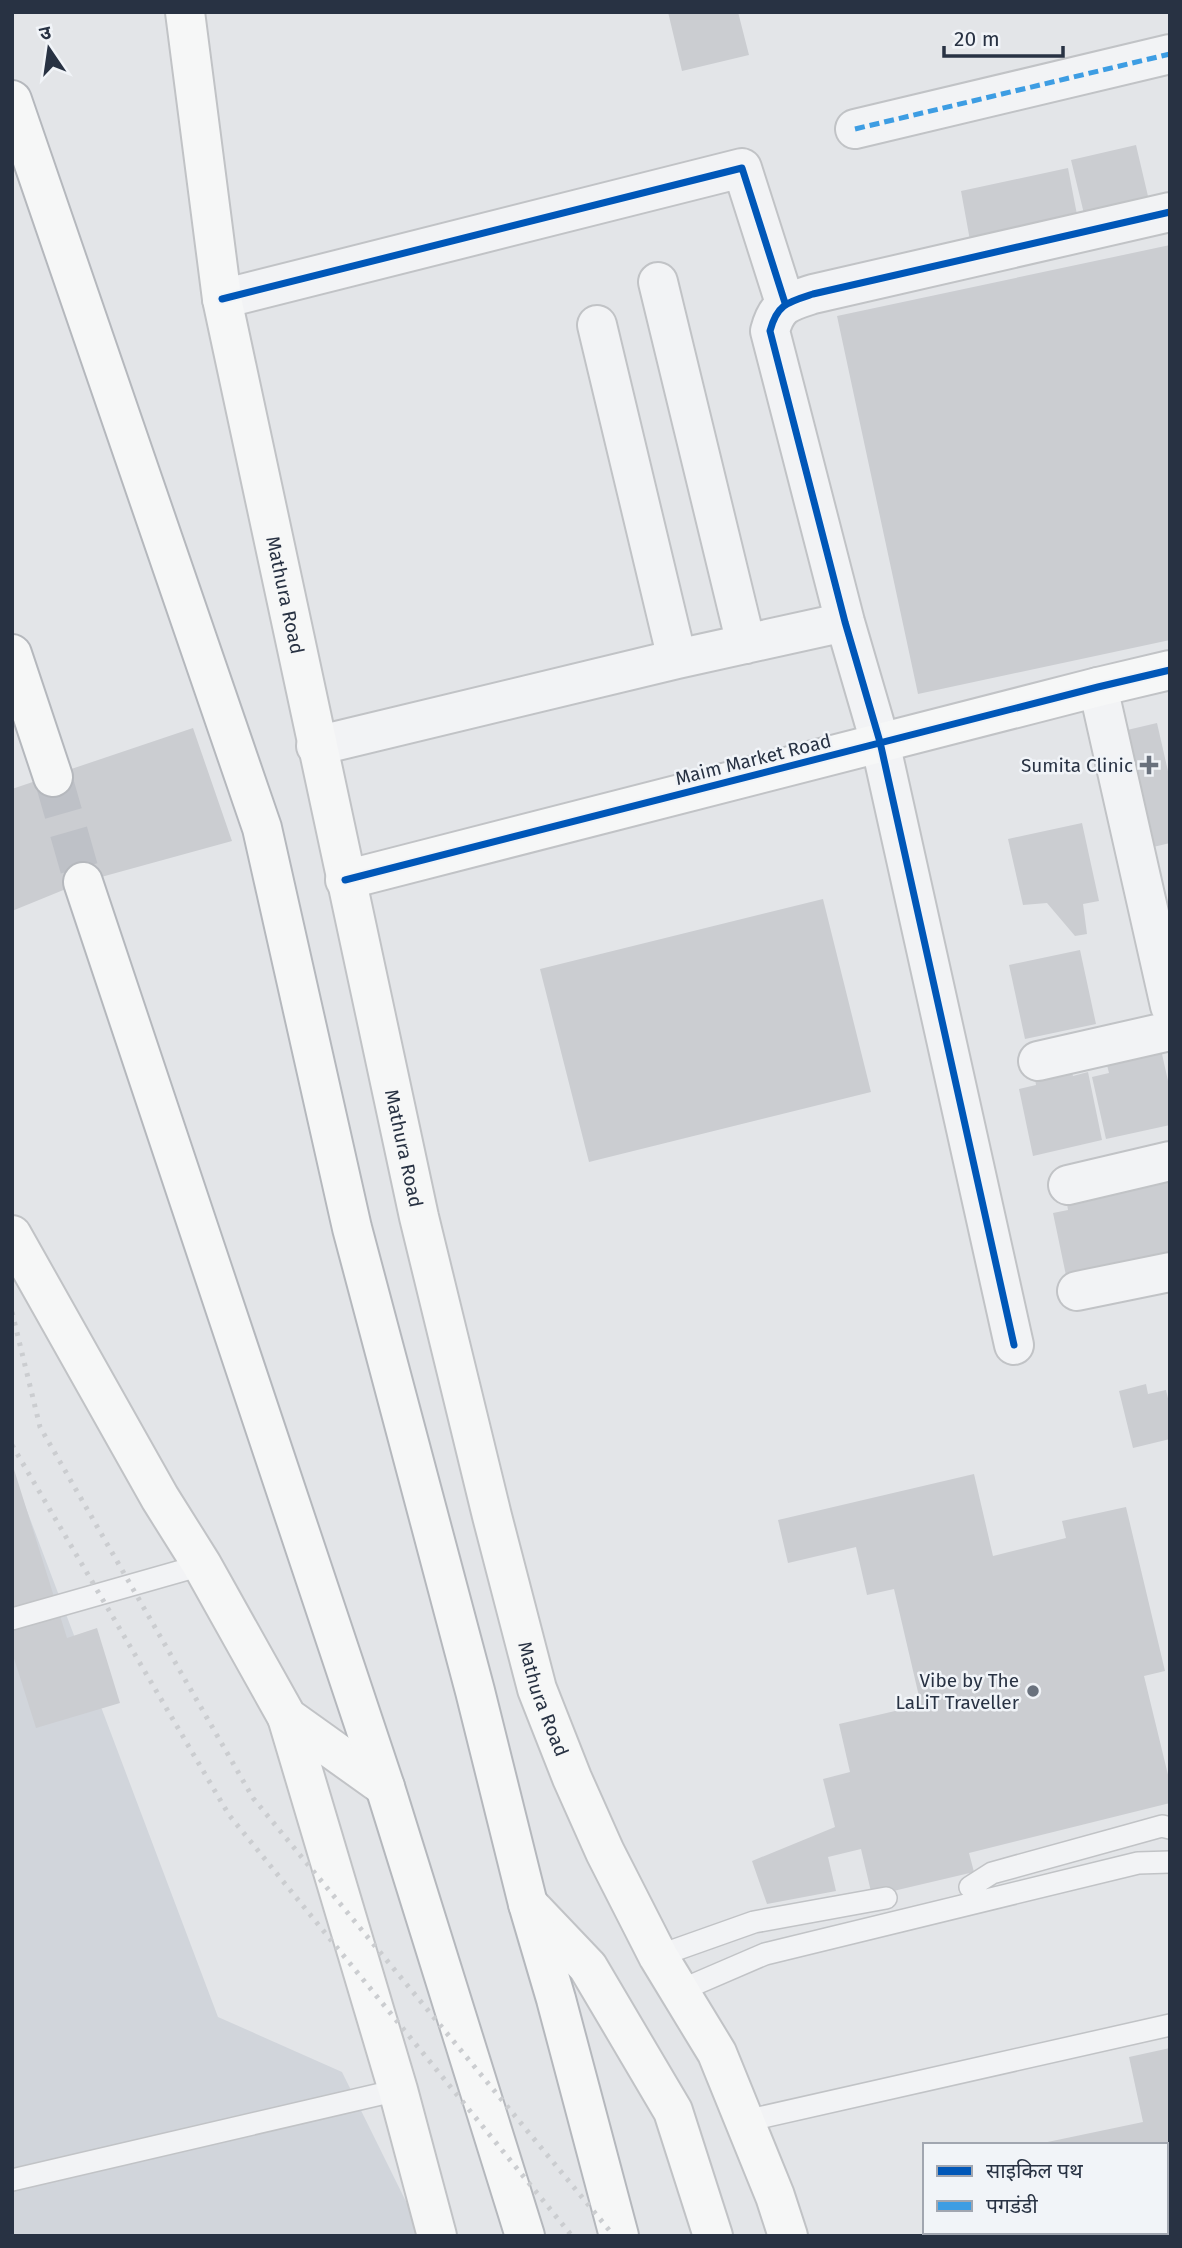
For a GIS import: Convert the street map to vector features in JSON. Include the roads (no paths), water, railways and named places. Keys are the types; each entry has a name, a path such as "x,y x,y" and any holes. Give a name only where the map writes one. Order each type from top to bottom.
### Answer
{"main road":[{"name":"Mathura Road","path":"185,12 222,299 419,1217 537,1689 605,1852 658,1956 717,2053 746,2121 788,2236"},
{"path":"12,100 262,828 352,1228 475,1691 528,1904 619,2236"},
{"path":"12,654 53,777"},
{"name":"Maim Market Road","path":"345,880 1170,670"},
{"path":"83,882 385,1787 525,2236"},
{"path":"12,1235 287,1717 398,2090 438,2236"},
{"path":"287,1717 385,1787"},
{"path":"528,1904 588,1967 673,2111 713,2236"}],"street":[{"path":"855,129 1170,54"},
{"path":"222,299 742,168 785,303"},
{"path":"1014,1345 880,743 845,622 769,331 774,317 785,303 813,294 1170,212"},
{"path":"658,282 746,644"},
{"path":"597,325 677,659"},
{"path":"316,746 677,659 845,622"},
{"path":"1098,687 1170,1006"},
{"path":"1038,1061 1170,1031"},
{"path":"1068,1185 1170,1161"},
{"path":"1077,1291 1170,1272"}],"lane":[{"path":"12,1619 202,1565"},
{"path":"970,1886 992,1873 1162,1826 1170,1828"},
{"path":"679,1991 765,1954 1138,1863 1170,1862"},
{"path":"658,1956 754,1922 886,1898"},
{"path":"746,2121 1170,2025"},
{"path":"12,2180 398,2090"}],"tunnel":[{"path":"53,777 83,882"}],"railway":[{"path":"12,1312 40,1427 253,1798 614,2236"},
{"path":"12,1445 229,1815 572,2236"}],"place":[{"name":"Sumita Clinic","path":"1149,765"},
{"name":"Vibe by The LaLiT Traveller","path":"1033,1691"}]}
